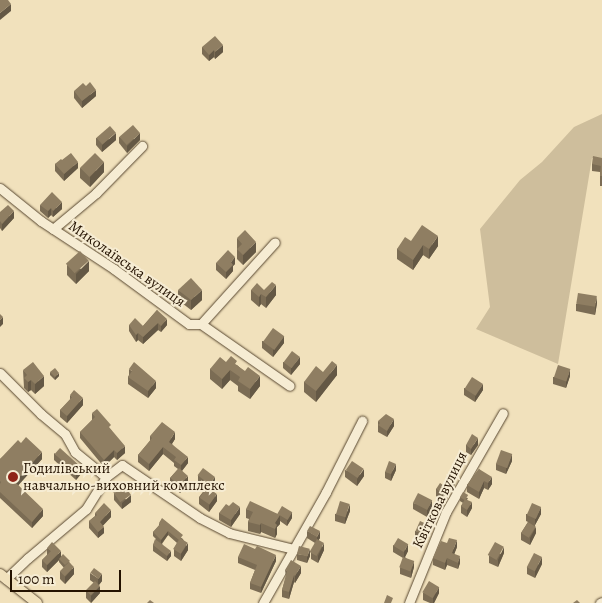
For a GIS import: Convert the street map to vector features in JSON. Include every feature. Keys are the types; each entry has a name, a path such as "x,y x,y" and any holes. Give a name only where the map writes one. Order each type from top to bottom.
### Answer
{"main road":[{"path":"3,577 37,603"}],"street":[{"path":"54,229 96,193 142,146"},
{"name":"Миколаївська вулиця","path":"0,188 54,229 189,324 201,324 290,386"},
{"path":"201,324 275,242"},
{"path":"0,373 41,414 65,434 75,452 106,477"},
{"name":"Квіткова вулиця","path":"409,603 446,512 503,413"},
{"path":"263,603 326,492 362,421"},
{"path":"3,577 86,509 106,477 122,465 200,518 229,533 293,549"}],"shaded area":[{"path":"602,114 602,159 592,158 558,364 476,329 490,307 480,229 520,180 542,162 574,127"}],"building":[{"path":"0,0 8,0 11,4 0,13"},
{"path":"215,36 223,45 209,55 202,47"},
{"path":"90,82 96,90 82,101 74,91 83,83 86,86"},
{"path":"133,125 140,133 127,145 119,137"},
{"path":"110,126 116,133 102,145 96,138"},
{"path":"71,153 78,162 64,174 55,164"},
{"path":"95,153 104,162 89,177 80,168"},
{"path":"593,156 602,158 601,166 592,164"},
{"path":"601,164 602,176 600,176"},
{"path":"52,192 62,202 53,211 51,208 48,211 40,205"},
{"path":"8,205 14,211 2,224 0,212"},
{"path":"422,225 438,236 429,249 423,245 413,260 397,249 405,237 411,241"},
{"path":"245,230 256,242 243,255 237,249 242,244 237,238"},
{"path":"228,250 235,257 231,262 233,265 226,272 216,263"},
{"path":"80,251 89,261 75,273 66,264"},
{"path":"191,278 202,290 191,300 178,290"},
{"path":"272,282 276,285 266,297 261,294 259,297 251,290 257,283 264,290"},
{"path":"578,293 597,296 595,307 576,304"},
{"path":"157,310 167,319 161,326 158,323 143,337 138,333 136,335 129,325 135,318 143,326"},
{"path":"273,328 284,336 274,350 263,342"},
{"path":"292,351 300,357 292,368 284,362"},
{"path":"231,356 237,361 235,364 245,371 248,367 260,376 250,389 238,381 240,377 230,370 222,379 210,369 220,357 226,362"},
{"path":"332,361 337,365 316,391 304,382 316,366 323,372"},
{"path":"33,362 44,376 35,384 31,380 28,382 24,378 27,375 23,370"},
{"path":"134,362 156,381 148,391 128,377 132,371 129,369"},
{"path":"558,365 570,369 566,381 554,377"},
{"path":"55,368 59,373 55,377 50,372"},
{"path":"472,377 483,384 476,396 465,389"},
{"path":"74,390 83,398 67,416 60,410 72,397 70,395"},
{"path":"97,409 111,425 109,427 125,446 117,453 114,450 104,460 80,432 95,417 92,413"},
{"path":"386,414 394,419 387,431 378,425 380,423 378,421"},
{"path":"162,422 175,432 169,442 188,457 181,465 174,460 176,457 163,447 149,464 138,455"},
{"path":"472,434 478,438 471,449 466,445"},
{"name":"Годилівський навчально-виховний комплекс","path":"26,437 42,452 15,482 43,509 32,522 0,492 0,459 18,440 21,443"},
{"path":"60,448 81,467 75,473 55,454"},
{"path":"501,450 512,454 507,468 496,464"},
{"path":"352,461 364,469 357,478 346,470"},
{"path":"389,461 396,464 391,474 385,472"},
{"path":"179,468 188,476 179,486 170,478"},
{"path":"203,468 215,477 210,484 198,475"},
{"path":"479,469 492,477 488,483 484,481 479,492 467,485"},
{"path":"449,474 455,477 445,495 436,489 440,483 443,485"},
{"path":"124,485 131,495 120,502 113,492"},
{"path":"207,487 217,494 209,505 200,498"},
{"path":"463,492 468,495 465,500 460,497"},
{"path":"418,493 432,500 427,510 413,503"},
{"path":"465,499 472,502 467,510 461,506"},
{"path":"250,501 280,515 275,523 277,525 275,529 261,523 260,525 248,522 253,512 246,509"},
{"path":"340,501 350,504 345,517 336,514"},
{"path":"233,502 240,507 231,520 219,513 226,504 229,506"},
{"path":"104,503 111,510 100,522 104,527 98,532 89,521 97,515 95,513"},
{"path":"532,503 541,507 536,519 527,515"},
{"path":"282,506 292,512 288,520 277,514"},
{"path":"162,518 183,535 179,540 168,531 161,540 153,532 160,524"},
{"path":"420,521 431,526 426,536 416,531"},
{"path":"528,522 536,527 529,538 521,533"},
{"path":"310,526 320,531 317,537 307,531"},
{"path":"180,538 188,543 181,554 173,549"},
{"path":"398,538 408,544 404,552 393,546"},
{"path":"449,538 457,540 452,553 460,556 458,563 447,558 445,563 433,558 441,541 447,543"},
{"path":"155,539 171,551 167,556 153,545"},
{"path":"317,539 324,543 316,556 310,552"},
{"path":"52,542 61,551 47,565 42,560 51,551 47,548"},
{"path":"495,542 504,547 496,560 488,555"},
{"path":"244,544 255,549 257,546 276,555 261,587 250,583 257,565 238,557"},
{"path":"299,546 310,549 308,557 297,554"},
{"path":"534,553 542,557 535,571 527,567"},
{"path":"63,554 70,561 65,565 59,559"},
{"path":"403,557 414,561 411,571 399,567"},
{"path":"291,560 301,566 294,575 289,592 282,590 287,571 285,570"},
{"path":"69,562 74,567 65,576 60,571"},
{"path":"94,568 102,574 98,579 90,573"},
{"path":"95,581 100,586 91,595 86,590"},
{"path":"429,581 439,587 433,598 422,592"},
{"path":"387,595 393,598 391,603 384,603"}],"place":[{"name":"Годилівський навчально-виховний комплекс","path":"13,477"}]}
